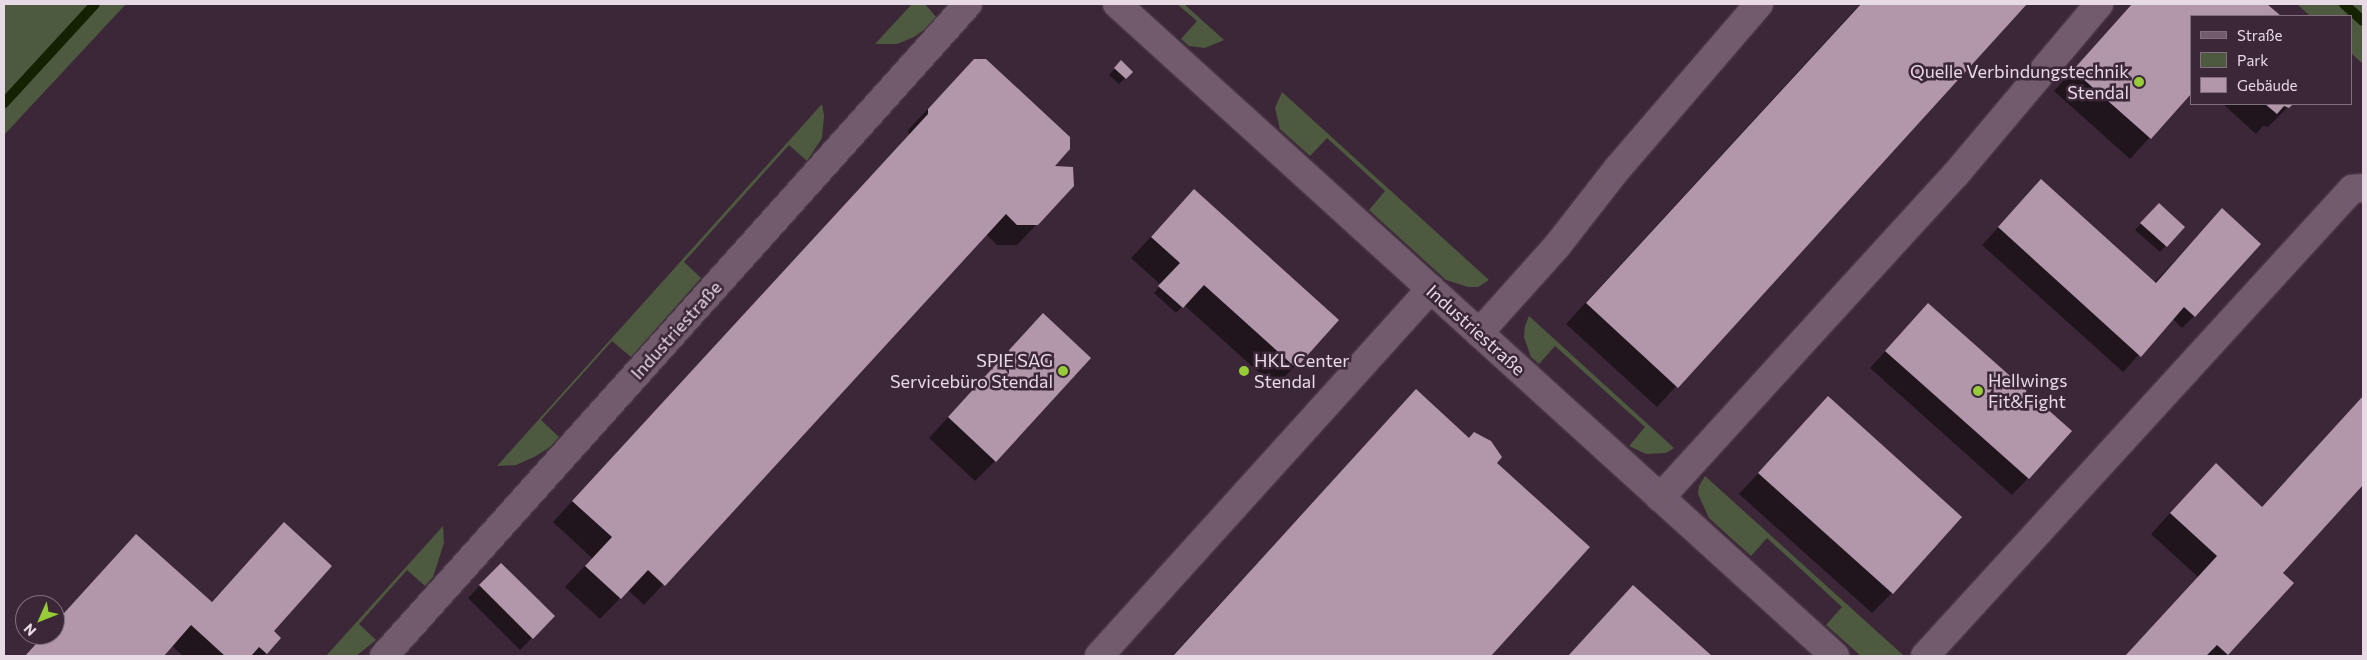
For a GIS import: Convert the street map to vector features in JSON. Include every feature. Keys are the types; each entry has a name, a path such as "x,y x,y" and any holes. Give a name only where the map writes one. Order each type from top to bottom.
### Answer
{"street":[{"name":"Industriestraße","path":"384,656 968,4"},
{"name":"Industriestraße","path":"1117,4 1835,656"},
{"path":"1479,333 1557,246 1618,168 1759,4"},
{"path":"1660,498 1956,174 2099,4"},
{"path":"1925,656 2352,189 2363,188"},
{"path":"1099,656 1431,289"}],"green space":[{"path":"4,4 126,4 4,135"},
{"path":"912,4 925,4 936,17 924,30 914,37 897,44 875,44"},
{"path":"1177,4 1184,4 1224,40 1205,48 1189,46 1181,39 1197,21"},
{"path":"2297,4 2363,4 2363,64 2352,54 2352,15 2309,15"},
{"path":"1282,92 1489,280 1478,287 1468,287 1446,280 1369,210 1385,191 1327,138 1310,156 1280,129 1275,108"},
{"path":"822,104 824,116 822,138 807,161 789,145 684,262 701,278 631,357 612,341 541,420 559,437 550,447 516,465 497,466"},
{"path":"1529,316 1674,448 1666,453 1646,454 1629,446 1645,427 1555,346 1539,364 1531,357 1524,337 1525,326"},
{"path":"1705,476 1904,656 1861,656 1826,625 1842,607 1767,538 1751,556 1709,518 1698,494 1699,486"},
{"path":"443,526 444,543 433,577 425,586 407,570 359,624 376,640 356,656 326,656"}],"building":[{"path":"1861,4 2027,4 1678,388 1586,303"},
{"name":"Quelle Verbindungstechnik Stendal","path":"2132,4 2267,4 2280,15 2190,15 2190,95 2151,139 2073,70"},
{"path":"974,59 986,59 1070,137 1070,149 1055,166 1073,167 1074,186 1038,225 1017,225 1006,214 665,586 648,570 621,599 585,566 612,537 572,501 928,114 928,109"},
{"path":"1121,60 1133,72 1126,79 1114,68"},
{"path":"2266,105 2292,105 2289,108 2284,106 2277,114"},
{"path":"2041,179 2156,283 2222,208 2261,244 2195,317 2184,307 2141,357 1998,227"},
{"path":"1194,189 1339,320 1296,368 1204,285 1183,308 1158,286 1180,263 1151,237"},
{"path":"2159,203 2185,227 2167,247 2140,223"},
{"name":"Hellwings Fit&Fight","path":"1928,303 2072,431 2029,479 1885,351"},
{"path":"1043,313 1091,358 996,462 948,417"},
{"path":"1416,389 1469,438 1474,432 1491,441 1502,457 1497,463 1590,547 1491,656 1173,656"},
{"path":"1828,396 1962,517 1893,594 1758,473"},
{"path":"2363,396 2363,485 2283,573 2294,583 2228,655 2217,645 2206,656 2125,656 2217,556 2170,513 2216,463 2262,507"},
{"path":"284,522 332,566 274,631 281,638 267,654 259,647 251,656 225,656 191,625 164,656 25,656 35,645 65,645 65,612 136,534 212,602"},
{"path":"501,563 555,616 533,639 479,585"},
{"path":"1633,585 1712,656 1568,656"}],"waterway":[{"path":"4,103 95,4"},
{"path":"2344,4 2363,21"}],"place":[{"name":"Quelle Verbindungstechnik Stendal","path":"2139,82"},
{"name":"SPIE SAG Servicebüro Stendal","path":"1063,371"},
{"name":"HKL Center Stendal","path":"1244,371"},
{"name":"Hellwings Fit&Fight","path":"1978,391"}]}
